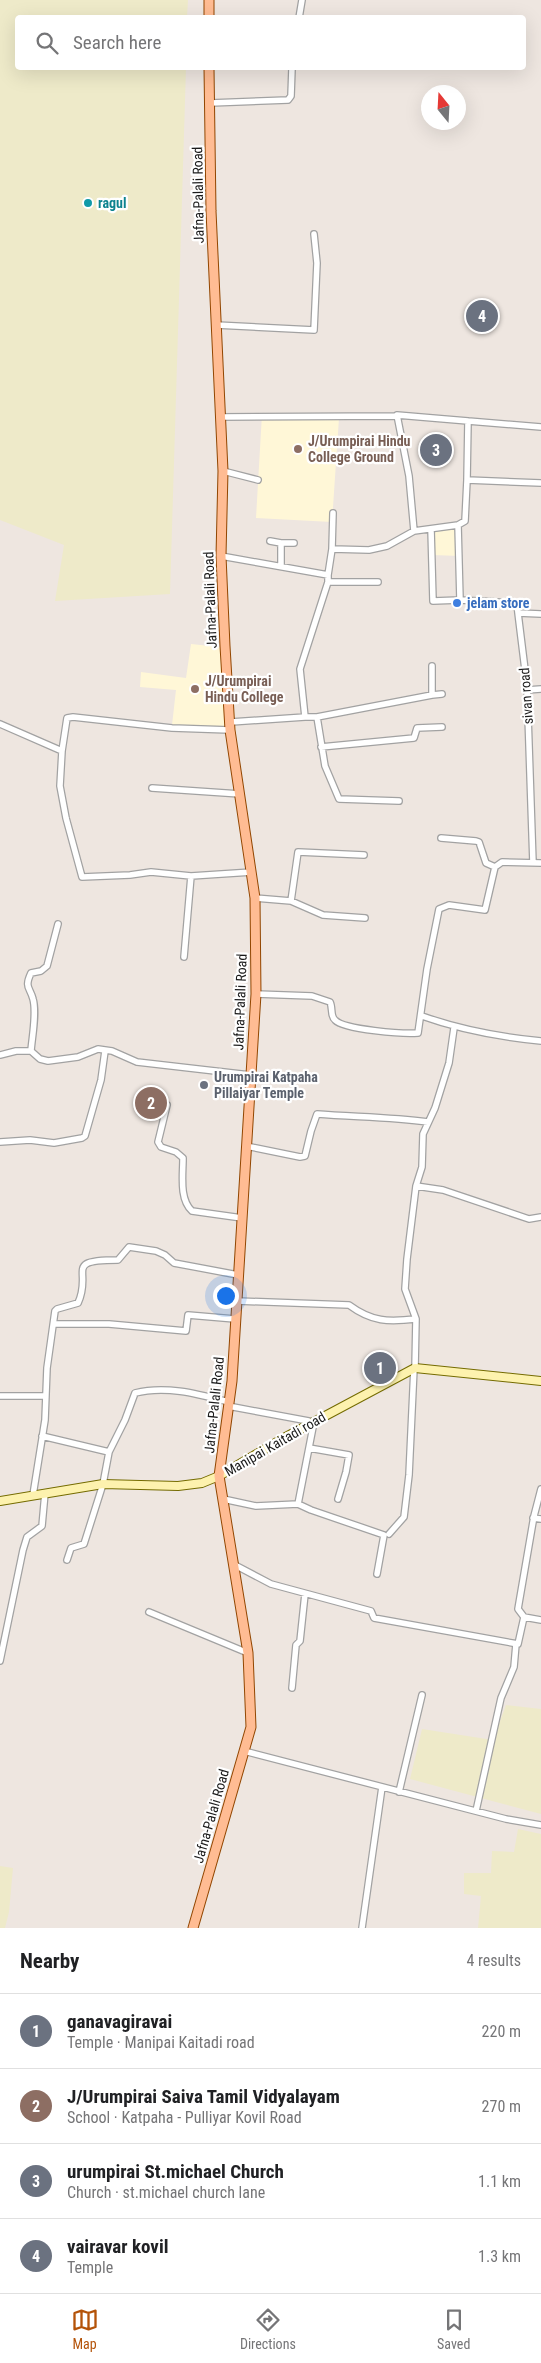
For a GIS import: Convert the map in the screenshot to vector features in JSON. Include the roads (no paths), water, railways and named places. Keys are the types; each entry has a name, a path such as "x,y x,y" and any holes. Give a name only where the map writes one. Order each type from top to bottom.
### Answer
{"main road":[{"path":"208,0 209,15"},
{"name":"Jafna-Palali Road","path":"192,1928 250,1727 248,1653 219,1476 228,1404 235,1319 256,994 255,898 231,726 221,556 222,471 211,211 209,70"},
{"path":"415,1368 541,1381"},
{"name":"Manipai Kaitadi road","path":"0,1501 103,1484 189,1485 219,1476 415,1368"}],"street":[{"path":"300,15 302,0"},
{"path":"210,103 288,100 291,96 292,70"},
{"path":"216,325 314,330 317,264 314,234"},
{"path":"220,417 397,415 541,427"},
{"path":"398,416 409,476 414,531"},
{"path":"332,549 369,550 387,546 414,531 458,525 465,521 468,421"},
{"path":"222,471 258,480"},
{"path":"467,480 541,483"},
{"path":"305,717 300,669 328,582 332,549 333,513"},
{"path":"458,525 460,600"},
{"path":"431,529 433,601 460,600 517,603 518,613 541,614"},
{"path":"270,541 294,543"},
{"path":"281,542 281,566"},
{"path":"221,556 328,575"},
{"path":"328,582 378,582"},
{"name":"sivan road","path":"518,613 527,690 532,863"},
{"path":"432,666 432,695"},
{"path":"527,690 541,689"},
{"path":"252,872 191,876 151,872 82,878 66,818 60,786 62,751 67,718 73,717 172,728 231,726 317,717 442,694"},
{"path":"317,717 325,766 339,799 399,800"},
{"path":"0,724 62,751"},
{"path":"321,747 414,738 417,728 442,727"},
{"path":"152,788 240,794"},
{"path":"441,838 479,842 486,863 495,868"},
{"path":"291,901 298,852 364,855"},
{"path":"256,994 312,996 330,1002 332,1016 336,1022 350,1026 408,1034 418,1033 422,1016 427,969 439,909 449,905 485,910 495,868 502,862 541,863"},
{"path":"184,957 191,876"},
{"path":"255,898 291,901 323,915 365,918"},
{"path":"31,1052 33,999 28,990 27,981 31,973 42,971 46,966 58,924"},
{"path":"422,1016 454,1028 504,1038 541,1042"},
{"path":"389,1534 404,1517 409,1475 416,1319 405,1290 416,1186 422,1167 423,1134 449,1063 454,1028"},
{"path":"0,1055 16,1051 31,1052 40,1059 48,1061 78,1057 98,1049 112,1051 137,1062 193,1070 250,1075"},
{"path":"0,1142 11,1143 30,1140 54,1143 86,1136 101,1080 105,1051"},
{"path":"166,1105 158,1142 161,1147 176,1152 184,1158 183,1190 186,1206 192,1211 242,1218"},
{"path":"246,1146 300,1157 305,1156 317,1114 372,1119 390,1117 428,1122"},
{"path":"416,1186 443,1190 530,1219 541,1218"},
{"path":"33,1495 57,1309 78,1303 82,1270 86,1263 92,1260 118,1260 129,1247 156,1251 165,1255 174,1263 238,1276"},
{"path":"236,1301 349,1306 363,1316 378,1320 416,1319"},
{"path":"54,1324 109,1324 186,1331 188,1315 235,1319"},
{"path":"68,1560 71,1548 84,1544 103,1484 109,1452 125,1420 135,1393 148,1390 187,1392 228,1404 314,1422 298,1504"},
{"path":"0,1396 45,1396"},
{"path":"42,1436 109,1452"},
{"path":"309,1448 349,1455 338,1500"},
{"path":"541,1489 518,1609 524,1617 541,1620"},
{"path":"0,1661 23,1550 27,1537 42,1526 45,1493"},
{"path":"223,1499 256,1506 298,1504 384,1535 377,1574"},
{"path":"534,1518 541,1519"},
{"path":"233,1564 271,1584 371,1611 374,1618 516,1644"},
{"path":"292,1688 296,1645 300,1642 305,1594"},
{"path":"149,1612 248,1653"},
{"path":"476,1811 501,1698 514,1667 516,1644 518,1644 524,1617"},
{"path":"399,1792 422,1695"},
{"path":"244,1751 506,1819 541,1825"},
{"path":"362,1928 382,1787"}],"place":[{"name":"ragul","path":"88,203"},
{"name":"vairavar kovil","path":"482,316"},
{"name":"J/Urumpirai Hindu College Ground","path":"298,449"},
{"name":"urumpirai St.michael Church","path":"436,450"},
{"name":"jelam store","path":"457,603"},
{"name":"J/Urumpirai Hindu College","path":"195,689"},
{"name":"Urumpirai Katpaha Pillaiyar Temple","path":"204,1085"},
{"name":"J/Urumpirai Saiva Tamil Vidyalayam","path":"151,1103"},
{"name":"ganavagiravai","path":"380,1368"}]}
